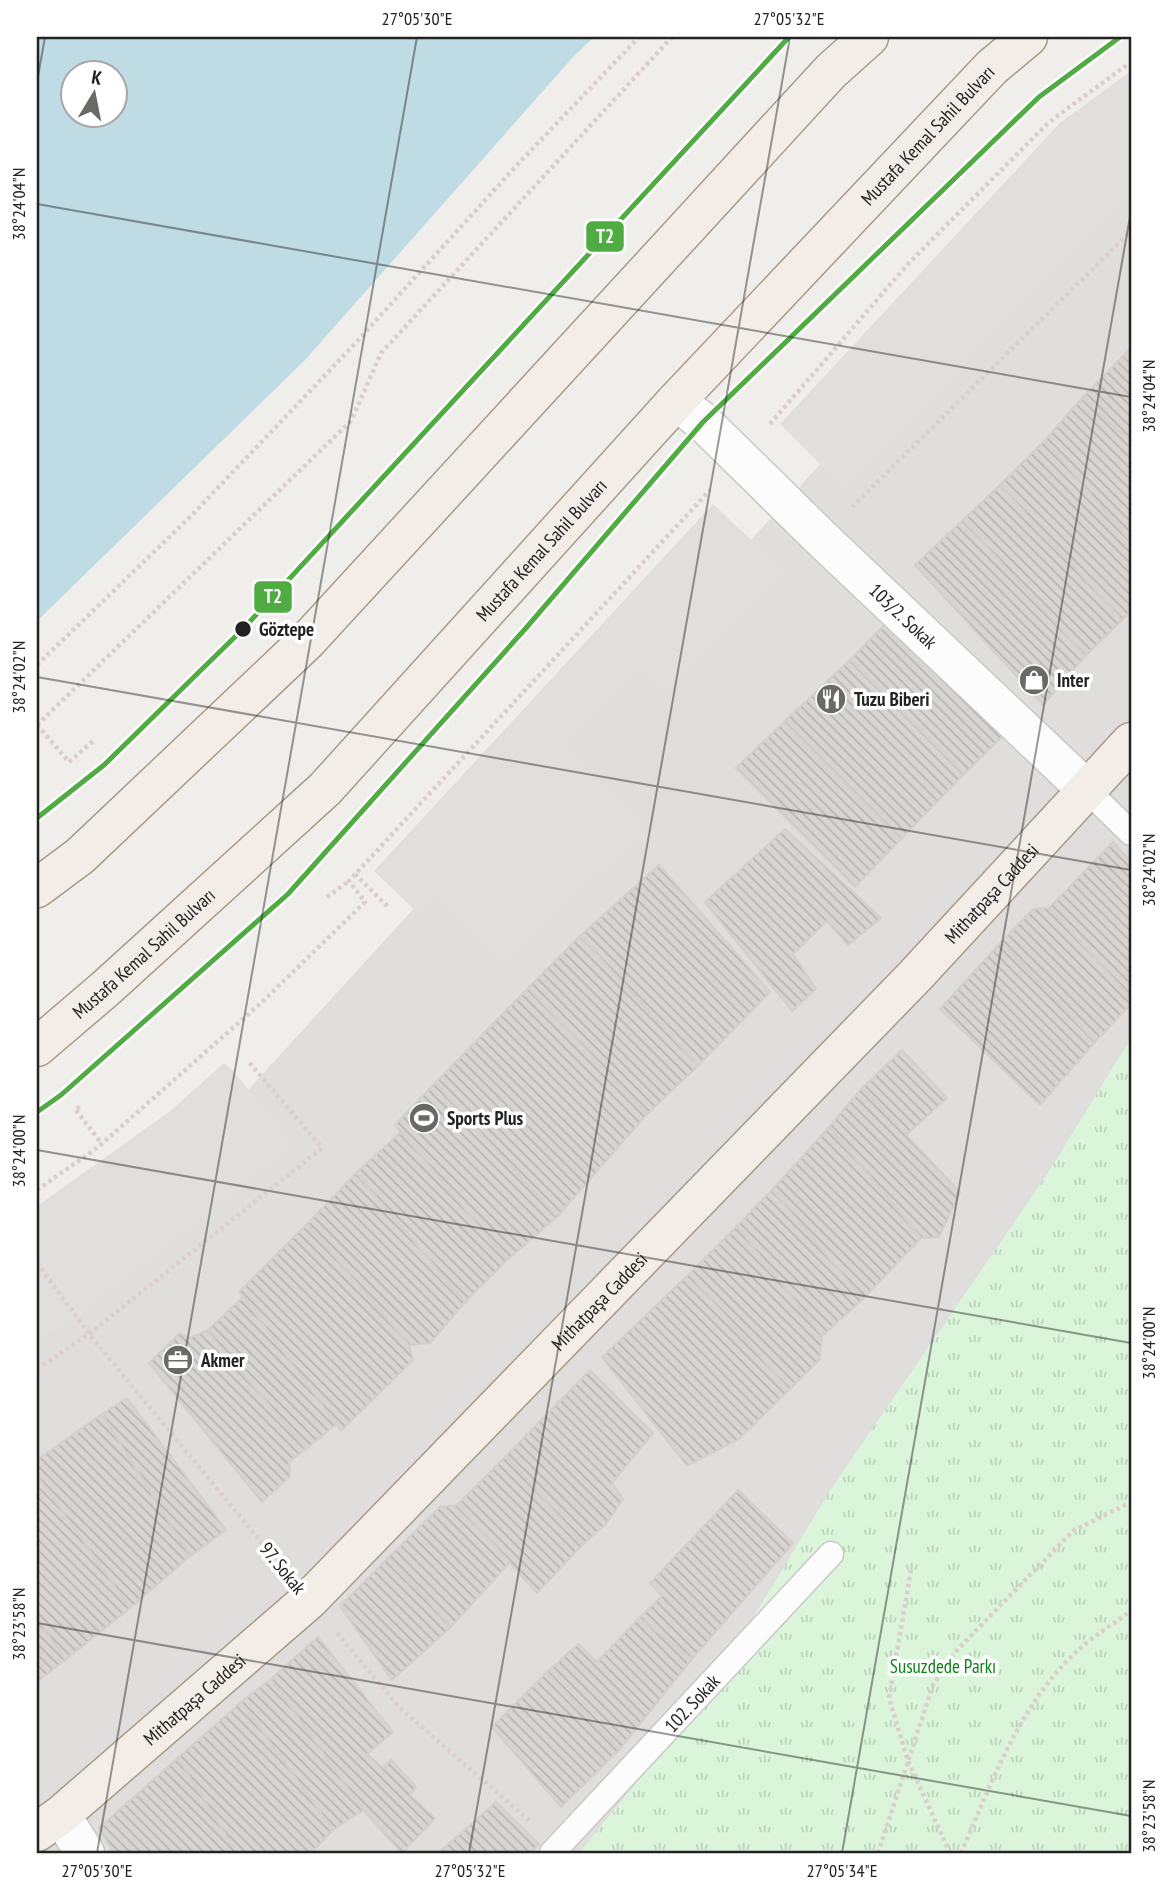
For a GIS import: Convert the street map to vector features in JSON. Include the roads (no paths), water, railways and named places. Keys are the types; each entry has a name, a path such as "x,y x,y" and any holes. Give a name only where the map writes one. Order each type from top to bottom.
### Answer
{"main road":[{"path":"37,888 80,856 308,640 822,81 869,37"},
{"name":"Mustafa Kemal Sahil Bulvarı","path":"37,1047 105,989 325,789 676,401 992,66 1028,37"},
{"name":"Mithatpaşa Caddesi","path":"49,1824 309,1600 915,976 1131,743"}],"street":[{"name":"103/2. Sokak","path":"676,401 703,422 821,538 1087,790"},
{"path":"49,1824 85,1853"}],"lane":[{"name":"103/2. Sokak","path":"1087,790 1131,833"},
{"name":"102. Sokak","path":"555,1849 831,1555"}],"water":[{"path":"37,37 594,37 573,57 305,360 37,621"}],"place":[{"name":"Göztepe","path":"243,629"},
{"name":"Inter","path":"1034,680"},
{"name":"Tuzu Biberi","path":"831,699"},
{"name":"Sports Plus","path":"424,1118"},
{"name":"Akmer","path":"178,1360"}],"park label":[{"name":"Susuzdede Parkı","path":"943,1666"}]}
